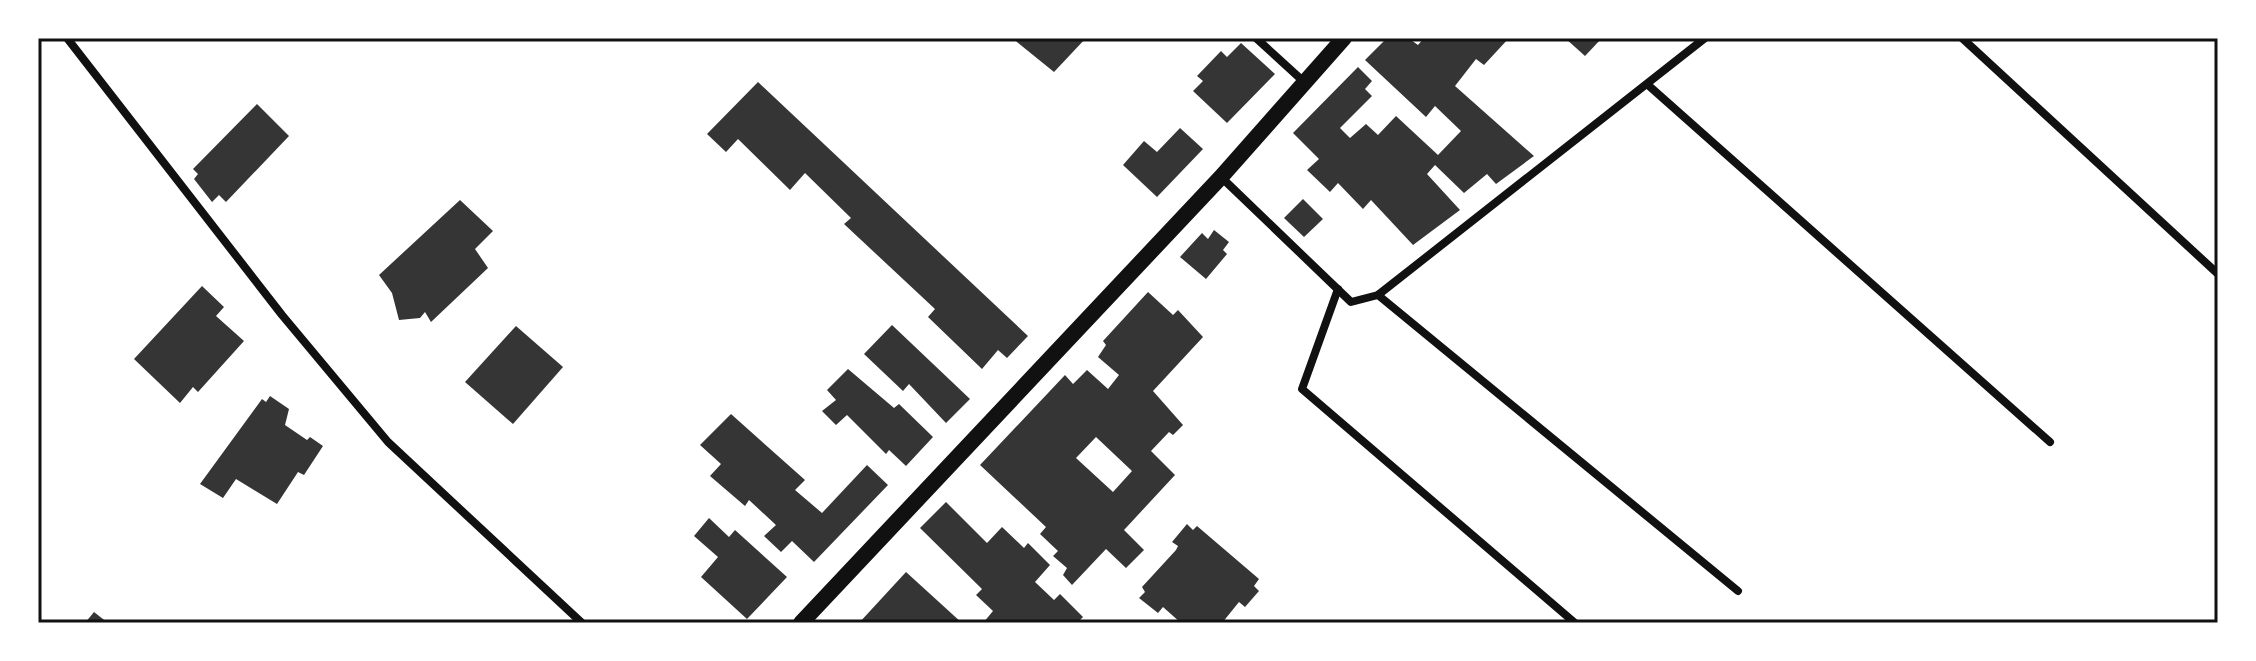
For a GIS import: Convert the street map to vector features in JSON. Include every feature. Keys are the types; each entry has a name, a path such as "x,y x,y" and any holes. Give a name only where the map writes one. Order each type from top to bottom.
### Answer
{"main road":[{"path":"801,623 1221,177 1344,38"}],"street":[{"path":"67,38 282,315 388,442 582,623"},
{"path":"1256,38 1303,81"},
{"path":"1221,177 1351,302 1378,295 1705,38"},
{"path":"1962,38 2218,274"},
{"path":"1648,85 2050,442"},
{"path":"1338,289 1302,389 1575,623"},
{"path":"1378,295 1738,591"}],"building":[{"path":"1012,38 1086,38 1054,72"},
{"path":"1387,38 1408,38 1418,45 1424,38 1509,38 1484,65 1476,59 1455,86 1534,156 1496,184 1487,174 1464,193 1435,165 1427,174 1460,210 1413,245 1371,200 1363,209 1338,183 1330,192 1307,170 1319,159 1293,133 1358,67 1372,81 1365,89 1372,96 1340,128 1350,138 1366,124 1378,135 1396,116 1438,155 1461,131 1435,106 1426,117 1365,60"},
{"path":"1565,38 1602,38 1585,56"},
{"path":"1241,43 1275,74 1227,123 1193,91 1203,81 1197,76 1221,51 1227,57"},
{"path":"758,82 1028,336 1007,358 998,350 982,369 928,317 935,309 844,224 851,218 805,173 790,190 738,139 726,152 707,134"},
{"path":"257,104 289,136 226,202 219,195 212,202 194,179 198,174 193,169"},
{"path":"1180,128 1203,149 1157,197 1123,165 1144,141 1157,152"},
{"path":"1303,199 1323,219 1304,237 1284,218"},
{"path":"460,200 493,231 475,249 488,268 431,322 425,312 420,318 399,320 392,293 379,275"},
{"path":"1214,230 1229,242 1223,250 1227,254 1206,279 1180,257 1202,233 1208,239"},
{"path":"202,286 224,307 216,316 244,341 198,392 193,387 180,403 134,359"},
{"path":"1148,292 1173,315 1178,310 1203,337 1153,391 1183,425 1173,435 1169,432 1151,451 1175,475 1124,530 1144,550 1126,568 1106,549 1072,585 1063,575 1067,568 1053,556 1058,551 1040,534 1046,527 980,465 1065,375 1073,384 1087,370 1108,389 1119,375 1098,357 1106,345 1103,341","holes":["1096,437 1132,471 1113,492 1076,458"]},
{"path":"892,325 970,399 946,423 909,384 903,391 864,354"},
{"path":"516,326 563,367 513,424 465,382"},
{"path":"848,369 894,408 899,404 933,437 906,466 889,450 886,454 847,415 836,425 822,411 836,400 827,390"},
{"path":"270,396 289,409 285,425 307,440 310,437 323,446 304,475 298,472 277,504 236,479 223,498 200,484 262,399 266,402"},
{"path":"731,414 805,480 795,490 822,513 867,465 888,485 814,562 792,541 781,552 764,536 776,525 749,500 745,506 710,476 721,464 700,445"},
{"path":"946,502 987,543 1002,527 1024,548 1028,543 1050,565 1035,582 1054,600 1060,594 1083,617 1077,623 983,623 993,611 976,595 982,589 920,528"},
{"path":"709,518 729,537 735,530 787,577 747,619 701,577 718,557 694,536"},
{"path":"1187,524 1193,530 1197,526 1259,579 1254,586 1259,591 1245,607 1239,602 1222,623 1181,623 1163,607 1158,613 1139,598 1145,592 1142,587 1176,550 1178,546 1172,542"},
{"path":"906,572 962,623 859,623"},
{"path":"94,612 108,623 85,623"}]}
